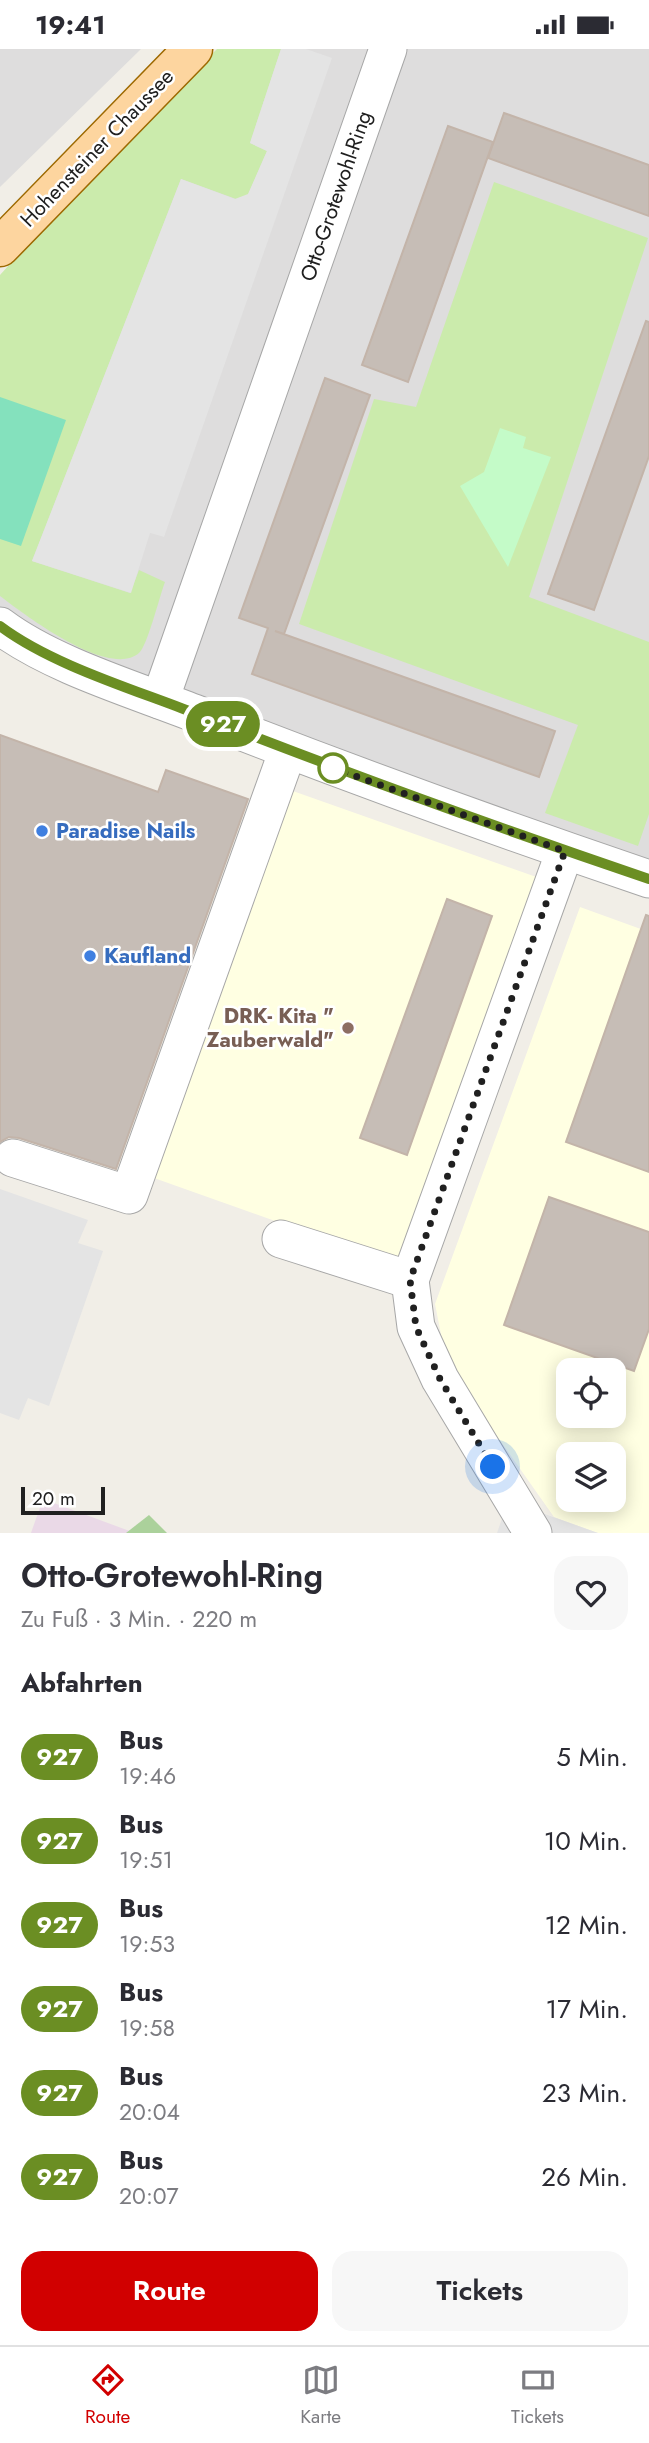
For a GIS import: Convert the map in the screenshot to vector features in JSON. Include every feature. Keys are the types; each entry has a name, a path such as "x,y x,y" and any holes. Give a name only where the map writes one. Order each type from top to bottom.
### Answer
{"main road":[{"name":"Hohensteiner Chaussee","path":"0,247 193,49"}],"street":[{"name":"Otto-Grotewohl-Ring","path":"160,700 388,49"},
{"path":"0,626 18,639 102,678 288,750 649,879"},
{"path":"13,1158 129,1195 288,750"},
{"path":"533,1533 440,1379 416,1327 410,1280 565,851"},
{"path":"281,1239 410,1280"}],"shaded area":[{"path":"0,49 141,49 0,187"},
{"path":"259,49 649,49 649,863 298,736 31,631 0,607 0,295"},
{"path":"281,49 306,49 332,58 164,537 150,533 131,593 32,561 181,179 235,199 248,194 267,151 250,143"},
{"name":"DRK- Kita \" Zauberwald\"","path":"290,790 542,879 405,1267 154,1178"},
{"path":"580,907 649,932 649,1533 598,1533 554,1517 447,1365 435,1304"},
{"path":"0,1189 88,1220 78,1243 103,1251 49,1406 28,1398 19,1420 0,1413"},
{"path":"43,1499 135,1533 31,1533"},
{"path":"508,1501 598,1533 497,1533"}],"green space":[{"path":"217,49 281,49 250,143 267,151 248,195 236,199 181,179 32,561 130,593 139,570 165,582 139,653 125,659 108,658 88,651 47,629 0,596 0,275 83,183"},
{"path":"494,182 648,238 529,597 649,642 649,814 638,846 545,813 578,725 299,624 374,399 416,407"},
{"path":"0,397 66,420 21,546 0,539"},
{"path":"500,428 526,437 523,448 551,457 508,567 460,486 484,472"},
{"path":"149,1515 167,1533 126,1533"}],"building":[{"path":"504,113 649,165 649,216 488,158"},
{"path":"448,126 493,142 408,382 362,365"},
{"path":"646,321 649,322 649,456 594,610 548,594"},
{"path":"325,378 370,395 284,634 275,631 555,731 539,777 252,674 268,628 239,618"},
{"path":"0,735 158,792 166,770 248,799 116,1169 19,1138 9,1137 0,1142"},
{"path":"447,899 492,916 407,1155 360,1138"},
{"path":"646,915 649,916 649,1172 566,1142"},
{"path":"549,1197 649,1232 649,1329 634,1371 626,1368 626,1358 597,1358 504,1325"}],"bus line":[{"name":"927","path":"0,626 18,639 102,678 332,768 649,879"}],"place":[{"name":"Paradise Nails","path":"42,831"},
{"name":"Kaufland","path":"90,956"},
{"name":"DRK- Kita \" Zauberwald\"","path":"348,1028"}],"route":[{"path":"333,768 565,851 410,1280 416,1327 440,1379 493,1467"}]}
